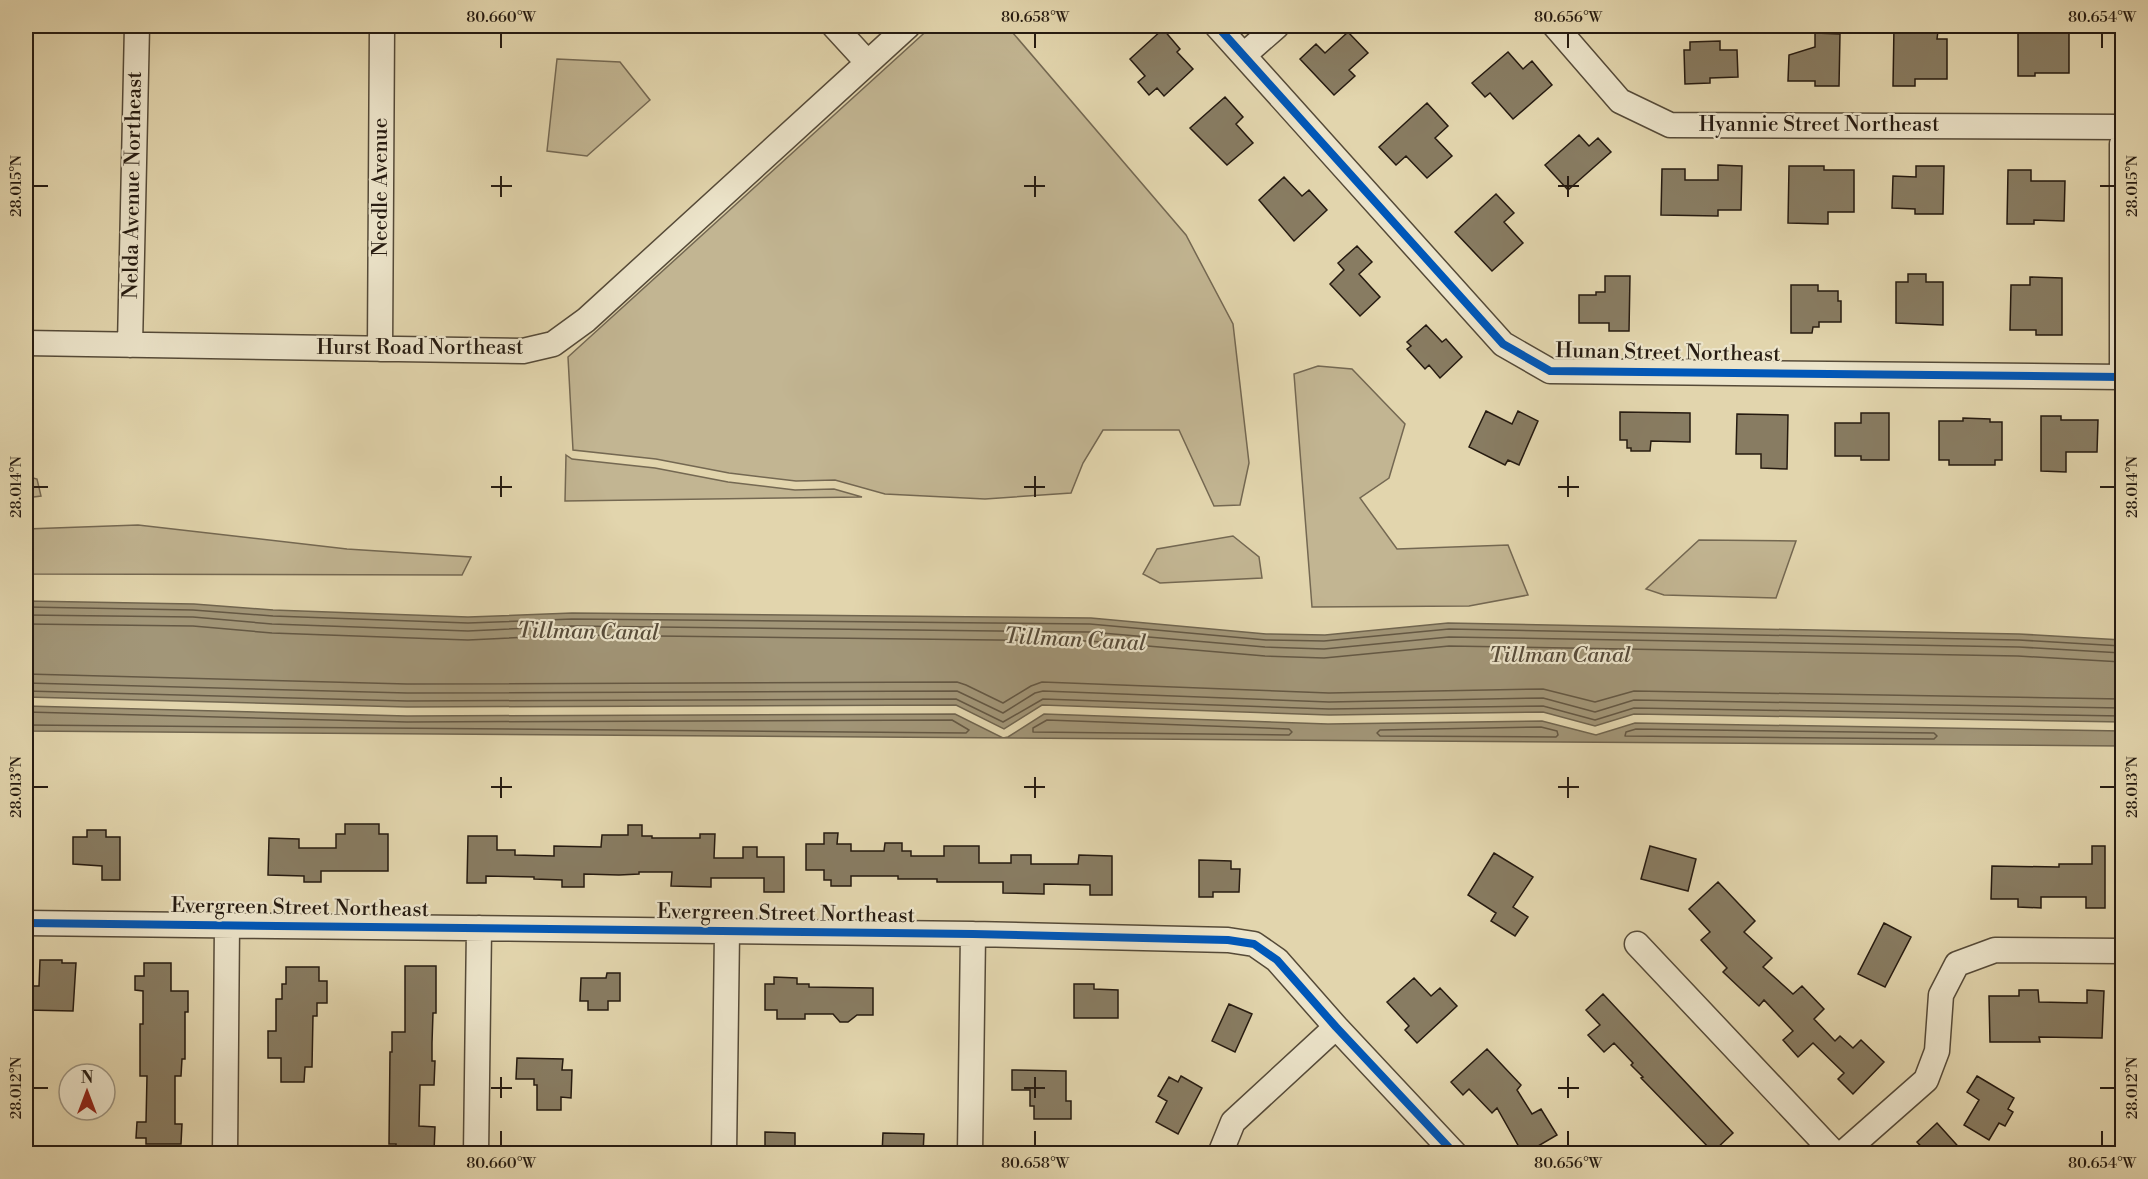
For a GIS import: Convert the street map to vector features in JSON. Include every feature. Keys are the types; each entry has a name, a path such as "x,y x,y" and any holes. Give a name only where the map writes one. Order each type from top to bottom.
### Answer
{"street":[{"name":"Nelda Avenue Northeast","path":"130,345 137,26"},
{"name":"Needle Avenue","path":"380,349 382,26"},
{"path":"834,26 867,62"},
{"name":"Hurst Road Northeast","path":"26,343 523,351 553,344 586,320 908,26"},
{"name":"Hunan Street Northeast","path":"1217,26 1503,344 1550,371 2122,377"},
{"path":"1244,55 1277,26"},
{"name":"Hyannie Street Northeast","path":"1555,26 1620,101 1670,125 2122,127"},
{"path":"2122,144 2122,377"},
{"name":"Evergreen Street Northeast","path":"26,923 1224,939 1254,944 1277,960 1336,1028 1455,1154"},
{"path":"225,1154 227,924"},
{"path":"476,1154 479,928"},
{"path":"724,1154 728,932"},
{"path":"970,1154 973,934"},
{"path":"1637,944 1834,1154"},
{"path":"1842,1154 1926,1080 1937,1051 1941,995 1957,964 1995,950 2122,951"},
{"path":"1220,1154 1233,1122 1336,1028"}],"shaded area":[{"path":"932,26 1007,26 1186,235 1233,324 1249,463 1240,505 1214,506 1179,430 1103,430 1083,463 1071,493 985,499 885,494 835,480 796,481 729,473 656,459 573,450 568,357"},
{"path":"557,59 620,62 650,100 587,156 547,151"},
{"path":"1318,366 1352,369 1405,424 1389,478 1360,498 1397,549 1508,545 1528,595 1469,606 1312,607 1294,374"},
{"path":"566,455 572,459 655,468 728,482 795,490 834,489 862,497 565,501"},
{"path":"26,476 37,479 41,496 26,498"},
{"path":"138,525 347,549 471,557 462,575 26,574 26,529"},
{"path":"1233,536 1259,557 1262,578 1160,583 1143,574 1157,549"},
{"path":"1699,540 1796,541 1776,598 1664,595 1646,589"}],"water":[{"name":"Tillman Canal","path":"26,601 194,604 273,610 468,617 572,613 1091,618 1266,634 1325,635 1448,623 2019,634 2122,640 2122,722 1634,714 1595,726 1543,712 1329,715 1042,705 1004,729 956,705 407,707 26,697"},
{"path":"26,706 407,716 955,714 1003,738 26,731"},
{"path":"1044,714 1328,724 1542,721 1596,735 1635,723 2122,731 2122,746 1003,738"}],"building":[{"path":"1894,26 1914,26 1914,31 1938,31 1937,39 1947,39 1947,79 1915,79 1915,86 1893,86"},
{"path":"2034,26 2064,26 2064,32 2069,32 2069,73 2035,73 2035,76 2018,76 2018,32 2034,32"},
{"path":"1163,29 1180,49 1177,52 1193,69 1164,96 1157,88 1149,95 1138,82 1145,76 1130,59"},
{"path":"1348,32 1368,53 1349,70 1355,76 1334,95 1300,59 1316,44 1325,53"},
{"path":"1815,33 1840,34 1839,86 1815,86 1815,81 1788,81 1789,55 1815,47"},
{"path":"1720,41 1720,50 1737,50 1738,77 1710,78 1710,83 1685,84 1684,50 1690,50 1690,42"},
{"path":"1508,52 1523,69 1532,61 1552,85 1513,119 1490,93 1485,97 1472,83"},
{"path":"1225,97 1243,117 1236,124 1253,143 1227,165 1190,128"},
{"path":"1427,103 1448,126 1435,138 1452,156 1427,178 1406,156 1396,165 1379,147"},
{"path":"1579,135 1589,146 1598,138 1611,152 1568,190 1545,165"},
{"path":"1718,165 1742,166 1741,210 1718,210 1718,216 1661,215 1662,169 1685,169 1685,180 1718,180"},
{"path":"1789,166 1824,166 1824,170 1854,170 1854,212 1828,212 1828,224 1788,223"},
{"path":"1916,166 1944,166 1943,214 1915,214 1915,209 1892,208 1893,176 1916,177"},
{"path":"2008,170 2031,170 2031,181 2065,181 2064,221 2034,220 2034,224 2007,224"},
{"path":"1284,177 1302,196 1309,190 1327,210 1294,241 1259,200"},
{"path":"1496,194 1514,213 1504,222 1523,243 1492,271 1455,232"},
{"path":"1357,246 1372,262 1359,274 1380,297 1360,316 1330,284 1344,270 1338,263"},
{"path":"1908,274 1926,274 1926,282 1943,282 1943,325 1896,323 1896,282 1908,282"},
{"path":"1605,276 1630,276 1629,331 1609,331 1609,323 1579,323 1579,295 1596,295 1596,292 1605,292"},
{"path":"2030,277 2062,278 2062,335 2036,335 2036,330 2010,330 2011,285 2030,285"},
{"path":"1791,285 1818,285 1818,291 1838,291 1838,301 1841,301 1841,322 1819,322 1819,327 1813,327 1812,333 1791,333"},
{"path":"1426,325 1442,342 1446,339 1462,357 1440,378 1429,365 1425,369 1407,349 1411,346 1407,342"},
{"path":"1486,411 1512,424 1518,411 1538,421 1519,465 1508,460 1505,465 1469,447"},
{"path":"1620,412 1690,413 1690,442 1651,441 1650,451 1631,451 1631,448 1627,448 1627,440 1620,440"},
{"path":"1861,413 1889,413 1889,460 1861,460 1861,456 1835,456 1835,423 1861,423"},
{"path":"1737,414 1788,415 1787,469 1761,468 1761,454 1736,454"},
{"path":"2041,416 2061,416 2061,420 2098,420 2097,452 2066,452 2066,472 2041,471"},
{"path":"1963,418 2002,422 2002,460 1995,460 1995,465 1949,465 1949,460 1939,460 1939,421 1963,421"},
{"path":"345,824 379,824 379,834 388,834 388,871 321,871 321,882 304,882 304,876 268,875 269,838 299,839 299,848 336,848 336,834 345,834"},
{"path":"628,825 642,825 642,836 652,836 652,838 700,838 700,834 715,834 714,858 743,858 743,847 757,847 757,857 784,857 784,892 764,892 764,878 711,878 711,887 671,886 672,872 584,874 584,887 562,887 562,880 534,879 534,877 486,876 486,883 467,883 468,836 497,836 497,850 515,850 515,855 554,856 554,846 601,847 602,835 628,835"},
{"path":"87,830 106,830 106,837 120,837 120,880 102,880 102,866 73,864 73,837 87,837"},
{"path":"824,833 838,833 837,844 851,844 851,851 884,851 885,843 902,843 902,851 911,851 911,856 944,856 944,846 979,846 979,863 1011,863 1011,855 1031,855 1031,864 1078,864 1079,855 1112,856 1112,895 1090,895 1090,885 1044,884 1044,894 1003,893 1003,882 937,882 937,879 898,879 898,876 851,876 851,886 831,886 831,880 824,880 824,870 806,870 806,844 824,844"},
{"path":"1650,846 1696,859 1688,891 1641,879"},
{"path":"2092,846 2105,846 2105,908 2086,908 2086,897 2041,897 2041,908 2018,907 2018,899 1991,899 1992,866 2059,867 2059,864 2092,864"},
{"path":"1494,853 1533,877 1513,907 1528,917 1515,936 1491,921 1496,913 1468,895"},
{"path":"1199,860 1231,861 1231,869 1240,869 1239,892 1213,892 1213,897 1199,897"},
{"path":"1718,882 1755,921 1744,932 1772,958 1763,967 1793,994 1802,986 1824,1009 1814,1019 1835,1041 1840,1036 1853,1048 1861,1040 1884,1062 1853,1094 1838,1079 1844,1073 1813,1043 1798,1057 1783,1040 1793,1031 1764,1000 1759,1006 1723,972 1727,968 1701,940 1710,932 1689,909"},
{"path":"1884,923 1911,937 1885,987 1858,974"},
{"path":"40,960 62,960 62,963 76,963 73,1011 26,1010 26,986 39,986"},
{"path":"144,963 171,963 171,991 188,991 188,1012 185,1012 185,1059 182,1059 181,1076 175,1076 175,1124 182,1124 181,1144 146,1144 146,1138 136,1138 137,1122 146,1122 147,1076 140,1076 140,1024 143,1024 143,991 135,990 135,976 144,976"},
{"path":"405,966 436,966 436,1013 433,1013 432,1043 432,1061 435,1061 434,1085 420,1085 419,1126 435,1127 434,1152 396,1151 396,1144 389,1144 390,1052 392,1052 392,1032 405,1032"},
{"path":"286,967 319,967 319,981 327,981 327,1003 317,1003 317,1016 313,1016 312,1067 305,1067 304,1082 281,1082 281,1058 268,1058 268,1031 276,1031 276,999 282,999 282,984 286,984"},
{"path":"607,973 620,973 620,1001 608,1001 608,1010 588,1010 588,1001 580,1001 581,978 606,978"},
{"path":"774,977 797,978 797,984 809,984 809,987 873,988 873,1015 857,1015 848,1022 840,1022 833,1014 805,1014 805,1019 777,1019 777,1010 765,1010 765,984 774,984"},
{"path":"1414,978 1431,996 1440,988 1457,1006 1417,1043 1405,1030 1409,1026 1387,1002"},
{"path":"1074,984 1094,984 1094,989 1118,990 1118,1018 1074,1018"},
{"path":"2019,990 2038,990 2039,1002 2087,1003 2087,990 2104,991 2102,1038 2039,1037 2040,1042 1990,1042 1989,996 2019,996"},
{"path":"1603,994 1733,1133 1713,1152 1641,1078 1643,1077 1631,1065 1633,1063 1614,1043 1604,1052 1588,1035 1600,1025 1586,1010"},
{"path":"1229,1004 1252,1014 1235,1052 1212,1041"},
{"path":"1487,1049 1521,1085 1517,1090 1532,1114 1541,1109 1557,1135 1538,1146 1543,1154 1523,1154 1497,1108 1492,1113 1469,1089 1463,1095 1451,1082"},
{"path":"517,1058 563,1059 562,1070 572,1070 571,1098 561,1097 561,1110 537,1110 537,1085 534,1085 534,1079 516,1079"},
{"path":"1012,1070 1066,1071 1066,1101 1071,1101 1071,1119 1034,1119 1034,1106 1030,1106 1030,1090 1012,1090"},
{"path":"1181,1076 1202,1088 1178,1134 1156,1122 1167,1101 1158,1096 1169,1077 1178,1082"},
{"path":"1977,1076 2014,1098 2008,1109 2013,1112 2005,1126 1999,1123 1989,1140 1964,1125 1979,1100 1967,1092"},
{"path":"1937,1123 1965,1154 1928,1154 1917,1142"},
{"path":"765,1132 795,1133 795,1154 765,1154"},
{"path":"883,1133 924,1134 923,1153 882,1154"}],"cycle path":[{"path":"1217,26 1503,344 1550,371 2122,377"},
{"path":"26,923 973,934 1228,940 1254,944 1277,960 1336,1027 1455,1154"}]}
